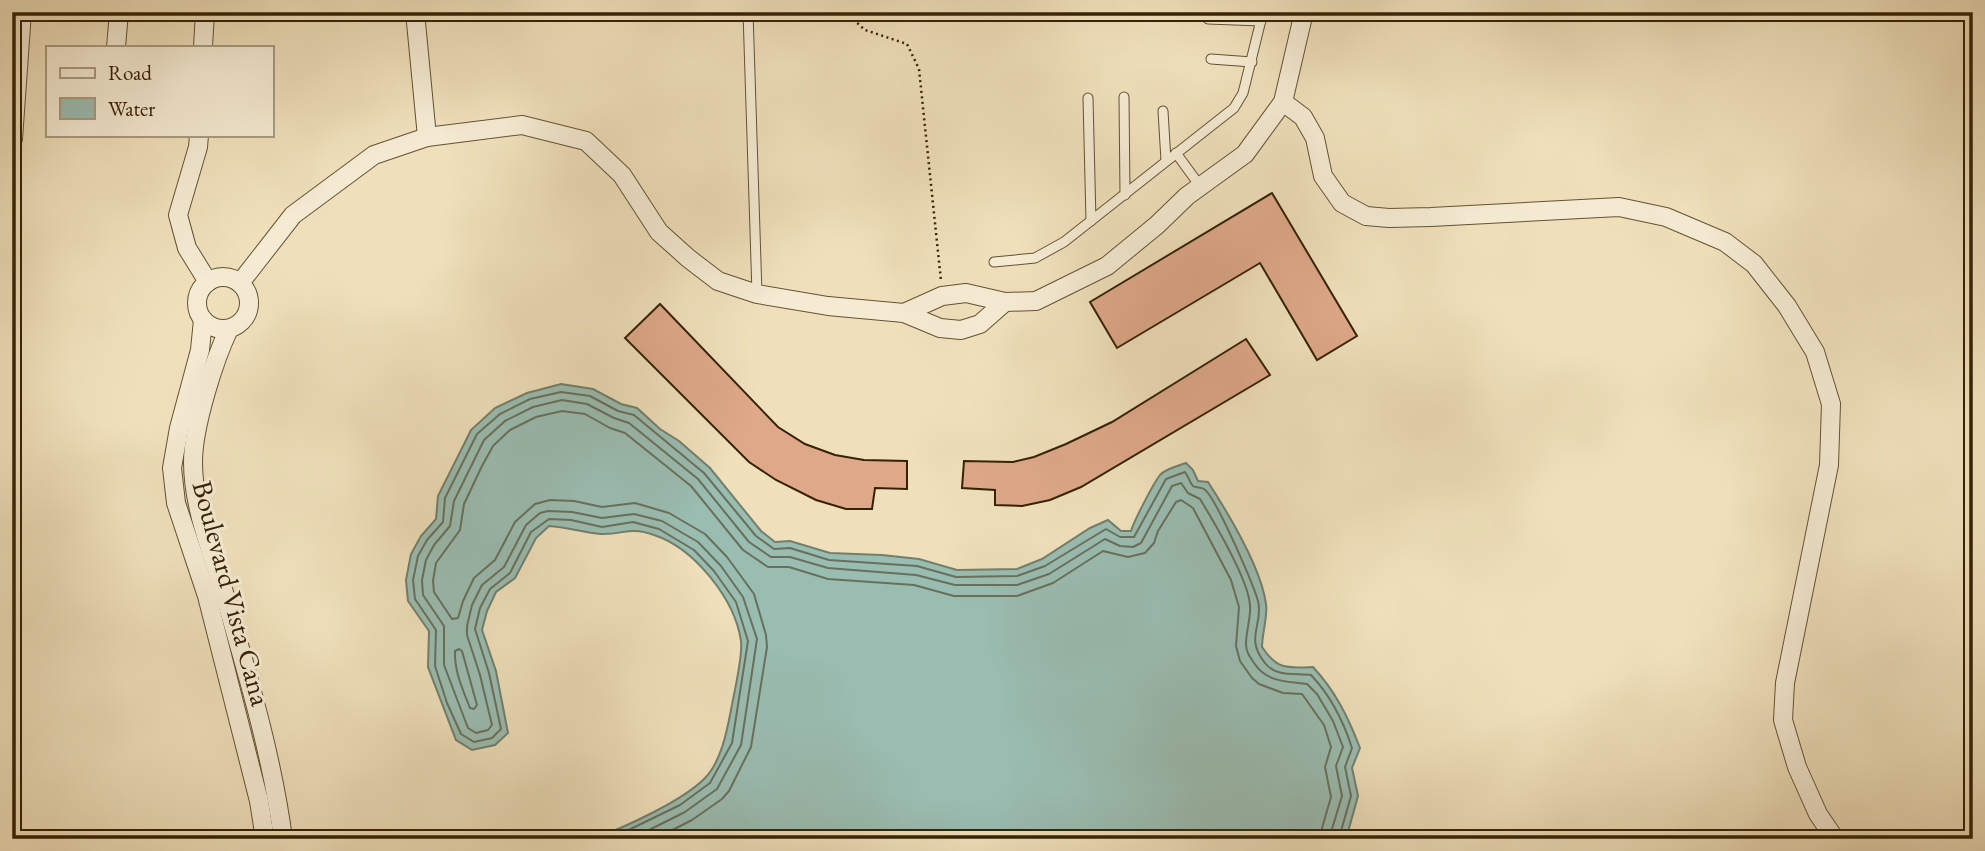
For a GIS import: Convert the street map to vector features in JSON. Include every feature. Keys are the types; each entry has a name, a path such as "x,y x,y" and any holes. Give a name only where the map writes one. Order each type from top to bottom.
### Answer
{"street":[{"path":"13,139 22,12"},
{"path":"116,46 119,12"},
{"path":"203,46 205,12"},
{"path":"415,12 427,137"},
{"path":"904,313 942,296 966,293 1005,302 1036,301 1107,266 1200,186 1245,154 1283,102 1304,12"},
{"path":"1283,102 1303,117 1315,138 1323,176 1342,203 1366,216 1431,218 1619,207 1666,217 1725,242 1754,264 1787,306 1815,352 1831,404 1829,465 1785,683 1783,720 1797,767 1818,814 1835,839"},
{"path":"240,283 293,215 374,155 427,137 522,125 586,141 622,175 659,232 718,281 757,294 828,306 904,313 940,328 961,330 980,324 1005,302"},
{"path":"199,136 178,215 187,247 208,282"},
{"path":"224,277 240,283 249,297 243,320 229,329 215,328 203,320 197,304 202,289 208,282 224,277"},
{"name":"Boulevard Vista Cana","path":"203,320 200,350 179,428 172,468 176,503 207,596 259,801 265,839"},
{"name":"Boulevard Vista Cana","path":"229,329 216,355 198,430 193,459 195,499 225,596 262,737 279,803 284,839"}],"lane":[{"path":"748,12 757,294"},
{"path":"994,262 1035,258 1064,242 1234,108 1243,93 1262,17 1209,19"},
{"path":"1211,59 1252,62"},
{"path":"1124,97 1125,195"},
{"path":"1088,98 1090,221"},
{"path":"1163,111 1166,161"},
{"path":"1176,153 1200,186"}],"path":[{"path":"845,12 865,30 907,44 919,69 942,296"}],"water":[{"path":"561,384 593,389 621,404 637,408 710,468 761,531 775,542 790,541 830,553 919,559 957,570 1017,569 1042,559 1090,528 1108,520 1121,531 1131,531 1160,475 1186,463 1198,481 1208,482 1251,557 1263,589 1266,608 1262,647 1267,655 1283,666 1313,667 1335,695 1351,726 1360,748 1352,768 1358,796 1348,832 1351,839 593,839 668,805 695,787 715,764 728,727 741,648 737,625 721,592 698,563 684,551 654,535 632,531 601,534 549,526 536,538 515,578 496,592 487,611 482,630 496,671 508,733 495,745 472,750 456,740 428,667 429,631 408,601 406,580 411,554 421,536 436,519 438,496 471,430 495,408 527,393"}],"building":[{"path":"1272,193 1357,336 1317,360 1260,263 1117,348 1090,302"},
{"path":"660,304 778,427 805,444 835,455 864,460 907,461 907,489 875,488 872,509 846,509 816,500 776,480 749,462 625,338"},
{"path":"1246,339 1270,375 1081,487 1050,500 1022,506 995,505 995,490 962,488 964,461 1013,462 1066,444 1112,422"}]}
